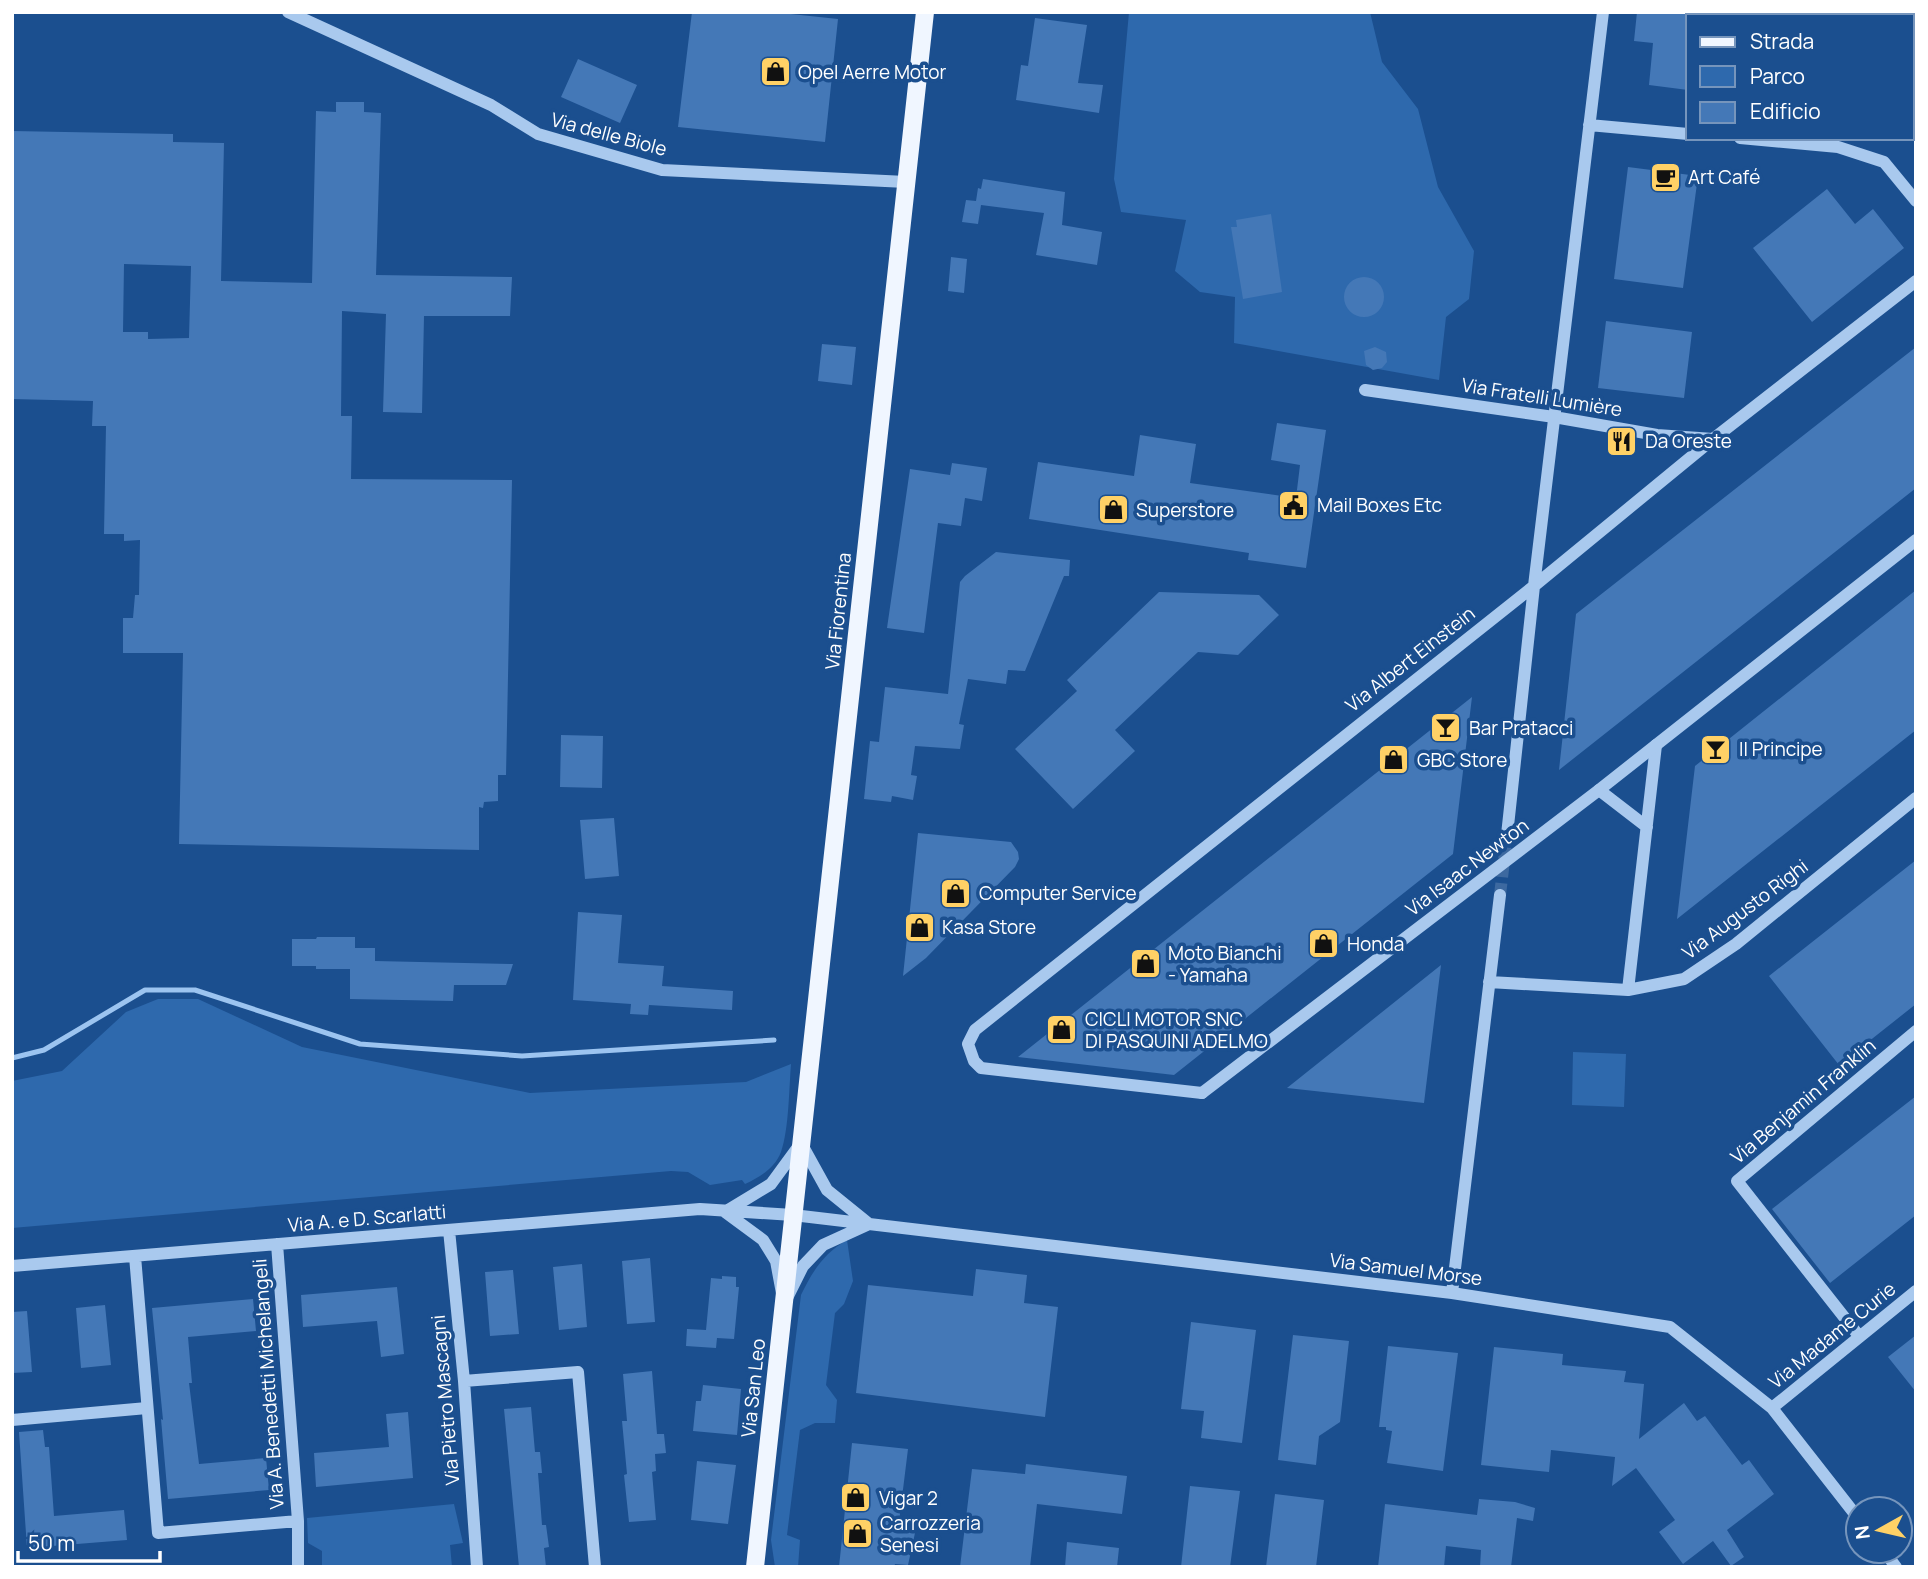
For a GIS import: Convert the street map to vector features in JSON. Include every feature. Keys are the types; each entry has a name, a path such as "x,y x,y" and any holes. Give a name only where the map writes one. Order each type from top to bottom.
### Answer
{"main road":[{"name":"Via Fiorentina","path":"793,1215 925,12"},
{"name":"Via San Leo","path":"755,1558 793,1215"}],"street":[{"name":"Via delle Biole","path":"288,12 491,105 538,134 662,170 906,182"},
{"path":"1507,835 1603,12"},
{"path":"1589,125 1686,134"},
{"path":"1762,140 1838,147 1884,162 1916,201"},
{"name":"Via Albert Einstein","path":"996,1071 981,1068 974,1061 968,1044 975,1030 1534,586 1713,439 1916,281"},
{"name":"Via Fratelli Lumière","path":"1365,390 1554,417 1657,435 1713,439"},
{"name":"Via Isaac Newton","path":"996,1071 1202,1093 1599,790 1916,540"},
{"path":"1628,990 1656,745"},
{"path":"1599,790 1647,827"},
{"name":"Via Augusto Righi","path":"1489,982 1628,990 1684,979 1736,944 1916,798"},
{"path":"1452,1293 1500,895"},
{"name":"Via Benjamin Franklin","path":"1859,1336 1737,1181 1916,1031"},
{"path":"801,1143 827,1189 869,1224 823,1245 803,1266 784,1304 776,1261 764,1240 725,1212 771,1184 801,1143"},
{"name":"Via A. e D. Scarlatti","path":"12,1266 700,1209 793,1215"},
{"name":"Via Samuel Morse","path":"793,1215 1452,1293 1670,1327 1772,1408 1844,1500"},
{"name":"Via Pietro Mascagni","path":"449,1230 464,1381 477,1567"},
{"name":"Via A. Benedetti Michelangeli","path":"277,1244 298,1521 298,1567"},
{"name":"Via A. Benedetti Michelangeli","path":"135,1256 158,1533 298,1521"},
{"name":"Via Madame Curie","path":"1772,1408 1916,1292"},
{"path":"464,1381 578,1372 595,1567"},
{"path":"12,1420 147,1408"},
{"path":"755,1558 764,1567"}],"green space":[{"path":"1129,12 1370,12 1382,62 1418,109 1438,187 1474,251 1469,299 1446,317 1439,380 1234,343 1235,297 1200,292 1175,271 1186,220 1121,212 1114,179"},
{"path":"158,999 198,999 302,1047 530,1093 746,1082 791,1064 784,1143 771,1167 745,1184 742,1180 710,1185 688,1172 671,1171 12,1228 12,1081 62,1071 126,1012"},
{"path":"1573,1052 1626,1054 1624,1107 1572,1105"},
{"path":"847,1240 853,1281 844,1304 835,1313 826,1385 837,1400 835,1423 815,1423 800,1430 787,1535 800,1540 798,1567 775,1567 771,1540 801,1295 820,1264"},
{"path":"454,1504 463,1543 450,1545 452,1567 322,1567 322,1551 308,1543 307,1518"}],"building":[{"path":"692,12 791,12 838,19 825,142 678,127"},
{"path":"1637,12 1688,12 1686,90 1649,85 1653,43 1634,41"},
{"path":"1035,18 1087,25 1078,83 1103,85 1099,113 1016,100 1021,65 1028,66"},
{"path":"578,59 637,85 620,123 561,97"},
{"path":"336,102 364,102 364,112 381,113 376,275 512,277 510,316 424,316 422,413 383,412 386,314 342,311 341,416 352,416 351,479 512,480 506,775 498,775 498,801 484,802 483,808 479,807 479,850 179,844 183,653 123,653 123,618 133,618 135,595 139,595 140,540 124,541 124,534 104,534 106,426 92,426 93,401 12,399 12,131 173,134 173,142 224,143 221,281 312,283 316,111 336,112","holes":["124,264 191,266 189,338 148,339 148,332 123,332"]},
{"path":"1628,167 1698,176 1683,288 1614,279"},
{"path":"983,179 1065,192 1062,225 1102,232 1097,265 1036,255 1044,213 981,205 978,224 962,222 966,200 976,201"},
{"path":"1827,189 1855,224 1873,209 1904,248 1812,322 1753,248"},
{"path":"1271,214 1282,292 1243,299 1231,227 1237,227 1236,220"},
{"path":"951,257 967,259 964,293 948,291"},
{"path":"1364,277 1378,283 1384,297 1378,311 1364,317 1350,311 1344,297 1350,283"},
{"path":"1606,321 1692,332 1684,398 1598,388"},
{"path":"822,344 856,347 852,385 818,381"},
{"path":"1375,347 1386,352 1387,362 1382,368 1373,370 1366,365 1364,351"},
{"path":"1916,347 1916,488 1559,770 1576,614"},
{"path":"1277,423 1326,430 1306,568 1248,560 1249,553 1029,519 1038,462 1134,476 1140,435 1196,444 1190,483 1296,498 1300,465 1271,460"},
{"path":"952,463 987,468 982,501 965,498 961,526 938,523 924,633 887,628 910,469 950,475"},
{"path":"996,552 1070,560 1069,576 1064,576 1025,671 1008,670 1006,684 968,679 959,724 964,725 960,749 915,746 911,775 917,776 913,800 892,796 891,802 864,799 870,741 879,742 885,687 948,694 960,582"},
{"path":"1916,590 1916,730 1677,919 1695,766"},
{"path":"1159,592 1259,595 1279,615 1238,655 1198,652 1115,730 1135,751 1073,809 1015,749 1077,691 1067,680"},
{"path":"1472,697 1453,854 1174,1075 1018,1057"},
{"path":"561,735 603,736 602,788 560,787"},
{"path":"614,818 619,876 585,879 580,820"},
{"path":"918,833 1011,842 1019,859 1015,867 926,958 903,976"},
{"path":"1916,860 1916,1004 1839,1065 1769,976"},
{"path":"578,912 622,915 618,963 664,966 662,986 733,991 732,1010 649,1005 648,1015 630,1014 631,1004 573,1000"},
{"path":"355,937 355,948 375,948 375,961 513,964 506,985 454,985 453,1001 350,999 350,969 292,966 292,939"},
{"path":"1441,965 1424,1103 1287,1088"},
{"path":"1916,1096 1916,1215 1830,1283 1772,1209"},
{"path":"650,1258 655,1322 627,1324 622,1261"},
{"path":"582,1264 587,1327 559,1330 553,1267"},
{"path":"976,1269 1027,1275 1024,1303 1058,1307 1045,1417 856,1393 868,1285 973,1296"},
{"path":"513,1270 519,1334 490,1336 485,1272"},
{"path":"722,1276 736,1277 736,1287 739,1287 734,1339 717,1338 716,1348 686,1346 687,1329 706,1330 711,1278 722,1279"},
{"path":"397,1287 404,1354 381,1357 377,1321 303,1327 301,1295"},
{"path":"253,1299 256,1331 188,1337 192,1383 189,1383 199,1464 266,1458 269,1490 168,1499 152,1308"},
{"path":"105,1305 111,1365 81,1368 76,1308"},
{"path":"27,1311 32,1372 12,1373 12,1312"},
{"path":"1191,1322 1256,1330 1242,1443 1201,1438 1204,1411 1181,1409"},
{"path":"1293,1335 1349,1341 1340,1422 1319,1436 1316,1465 1278,1460"},
{"path":"1916,1335 1916,1392 1888,1357"},
{"path":"1388,1346 1458,1353 1443,1471 1387,1463 1392,1431 1379,1427"},
{"path":"1494,1347 1563,1354 1562,1365 1626,1371 1624,1382 1644,1384 1639,1439 1684,1403 1697,1421 1705,1416 1742,1465 1749,1460 1774,1494 1727,1530 1744,1557 1731,1566 1713,1541 1683,1564 1659,1532 1675,1520 1636,1468 1612,1486 1615,1457 1551,1450 1549,1472 1481,1465"},
{"path":"652,1371 657,1434 664,1434 666,1453 655,1454 656,1471 652,1472 656,1520 629,1522 624,1475 627,1474 622,1421 627,1421 623,1374"},
{"path":"703,1385 741,1389 737,1435 693,1431 696,1401 701,1401"},
{"path":"531,1407 535,1452 540,1452 542,1473 538,1473 542,1525 546,1525 549,1547 544,1548 546,1567 519,1567 504,1409"},
{"path":"408,1412 413,1478 316,1487 314,1453 389,1447 386,1414"},
{"path":"43,1430 45,1447 49,1447 54,1516 124,1510 127,1540 27,1548 19,1432"},
{"path":"852,1443 908,1449 898,1530 915,1533 908,1565 839,1567"},
{"path":"697,1461 736,1465 728,1524 691,1520"},
{"path":"1026,1464 1127,1476 1122,1514 1037,1504 1030,1567 960,1567 972,1469 1025,1474"},
{"path":"1190,1486 1240,1491 1230,1567 1181,1567"},
{"path":"1275,1494 1324,1500 1316,1567 1266,1567"},
{"path":"1479,1499 1515,1502 1535,1508 1533,1521 1517,1518 1511,1567 1480,1567 1481,1550 1446,1546 1444,1567 1378,1567 1385,1504 1477,1515"},
{"path":"1067,1542 1119,1548 1117,1567 1065,1567"}],"waterway":[{"path":"12,1058 44,1050 145,990 195,990 360,1044 522,1056 774,1040"}],"tunnel":[{"path":"1500,895 1507,835"}],"place":[{"name":"Opel Aerre Motor","path":"775,72"},
{"name":"Art Café","path":"1665,177"},
{"name":"Da Oreste","path":"1622,441"},
{"name":"Mail Boxes Etc","path":"1294,505"},
{"name":"Superstore","path":"1113,510"},
{"name":"Bar Pratacci","path":"1446,728"},
{"name":"Il Principe","path":"1716,749"},
{"name":"GBC Store","path":"1394,760"},
{"name":"Computer Service","path":"956,893"},
{"name":"Kasa Store","path":"919,927"},
{"name":"Honda","path":"1324,944"},
{"name":"Moto Bianchi - Yamaha","path":"1145,964"},
{"name":"CICLI MOTOR SNC DI PASQUINI ADELMO","path":"1062,1030"},
{"name":"Vigar 2","path":"856,1498"},
{"name":"Carrozzeria Senesi","path":"857,1534"}]}
